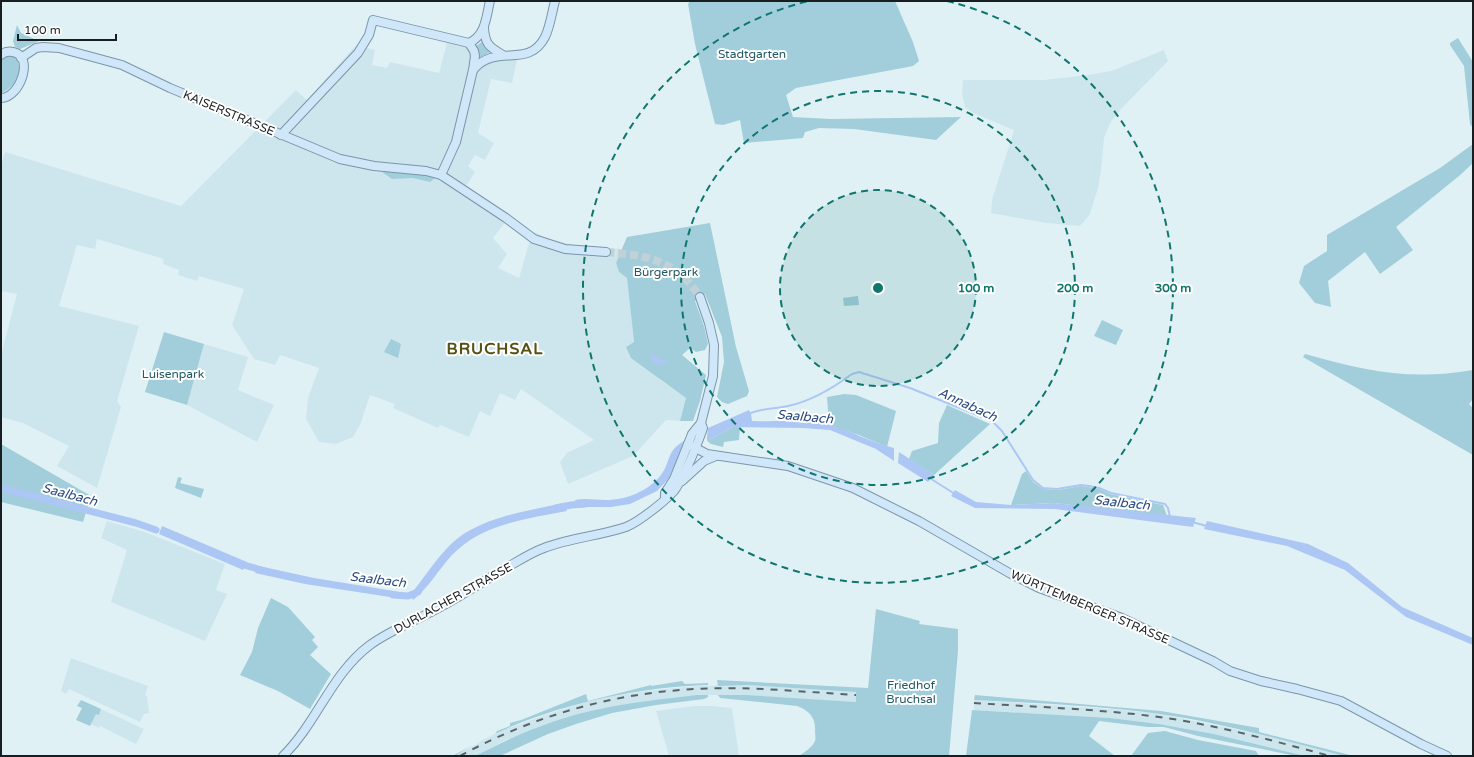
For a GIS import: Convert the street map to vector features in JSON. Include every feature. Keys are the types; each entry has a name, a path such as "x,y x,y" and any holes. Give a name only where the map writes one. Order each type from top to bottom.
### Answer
{"main road":[{"path":"490,1 484,28 486,42 491,48 503,55"},
{"path":"472,70 482,61 503,55 530,53 539,47 546,36 555,1"},
{"path":"281,135 358,52 368,35 373,20 469,43 472,45 475,56 456,142 441,175 506,218 534,239 565,249 606,252"},
{"path":"469,43 478,36 484,28"},
{"name":"KAISERSTRASSE","path":"21,58 36,48 59,48 122,65 170,88 340,160 374,166 426,171 441,175"},
{"path":"1,55 12,51 19,55 24,66 24,71 19,85 7,98 1,98"},
{"path":"693,447 702,427 713,376 714,345 709,323 700,298"},
{"path":"693,447 691,436 702,427"},
{"name":"DURLACHER STRASSE","path":"665,498 665,493 674,479 684,452 693,447"},
{"name":"DURLACHER STRASSE","path":"283,756 304,732 342,672 356,656 370,645 387,634 439,608 523,558 543,548 626,526 651,511 673,492 678,484 693,447"},
{"name":"WÜRTTEMBERGER STRASSE","path":"693,447 707,454 788,466 853,488 920,521 1011,574 1039,588 1122,618 1213,661 1230,671 1261,681 1341,701 1421,744 1447,756"},
{"path":"678,484 704,461 718,456"}],"shaded area":[{"path":"449,35 469,40 476,61 497,57 517,60 512,83 491,79 478,133 494,143 485,160 475,155 468,166 475,172 466,186 510,216 493,238 507,254 498,268 519,278 529,243 535,232 546,238 574,245 621,249 616,263 619,272 627,278 634,343 626,347 662,381 686,398 680,421 666,420 633,456 568,484 560,462 567,453 594,440 521,389 515,400 500,393 490,416 480,411 469,437 440,425 438,428 393,408 395,404 370,395 360,425 353,437 336,444 319,442 306,419 308,398 319,368 280,355 275,365 254,359 232,325 244,289 199,276 197,281 178,275 179,270 163,264 164,259 97,239 95,249 77,245 59,306 139,326 117,401 121,407 97,488 57,466 69,446 23,423 1,417 1,355 17,294 1,291 1,166 5,152 181,206 296,90 307,100 356,45 375,50 372,65 387,68 390,62 439,73"},
{"path":"1164,50 1168,61 1121,109 1110,123 1104,138 1098,188 1090,214 1080,226 1046,223 991,213 992,200 1014,130 973,113 965,107 962,94 963,80 1044,80 1088,75 1111,71"},
{"path":"204,344 248,357 238,390 274,405 257,442 187,405"},
{"path":"653,353 661,360 666,359 667,362 659,366 654,363 650,357"},
{"path":"749,410 752,421 811,422 830,425 894,448 894,461 876,449 830,430 733,427 707,441 708,428"},
{"path":"684,441 669,478 657,491 630,504 611,507 578,508 575,500 614,500 636,494 650,486 661,475 674,449"},
{"path":"899,452 934,475 928,482 898,463"},
{"path":"955,490 976,502 1011,505 1054,503 1196,518 1193,527 1055,509 975,508 951,496"},
{"path":"563,503 567,511 505,524 476,537 463,545 451,556 428,585 413,600 409,592 414,590 440,556 458,538 482,524 495,519"},
{"path":"107,521 145,532 225,564 216,590 227,594 205,641 111,602 127,550 101,538"},
{"path":"1207,521 1308,544 1348,563 1402,607 1473,638 1473,645 1406,617 1345,570 1287,546 1204,529"},
{"path":"162,526 247,562 243,570 159,534"},
{"path":"259,566 314,578 400,592 403,599 305,584 255,573"},
{"path":"71,658 148,686 145,695 147,696 149,713 144,714 140,722 69,689 66,694 61,691"},
{"path":"747,685 856,692 856,702 747,695 697,695 548,724 506,740 475,756 455,756 501,731 596,699 645,691 696,686"},
{"path":"974,700 1111,709 1160,714 1269,736 1344,756 1305,756 1214,734 1159,724 1110,718 974,710"},
{"path":"694,706 732,708 739,756 669,756 656,711"},
{"path":"101,709 144,729 136,744 100,726 99,728 91,724 96,713 99,714"}],"green space":[{"name":"Stadtgarten","path":"690,1 895,1 913,42 919,61 913,66 796,88 786,95 793,117 831,119 961,117 936,140 854,129 819,128 805,132 803,138 744,143 740,120 723,125 715,124 695,44 688,4"},
{"path":"17,25 21,33 39,41 20,49 15,47 13,41"},
{"path":"1458,38 1473,62 1473,128 1470,124 1464,66 1450,45 1450,43"},
{"path":"483,41 492,51 477,59 476,46"},
{"path":"8,56 15,57 18,62 19,73 14,83 6,91 1,93 1,60"},
{"path":"1473,144 1473,163 1396,227 1413,250 1380,274 1365,252 1328,281 1331,307 1315,303 1299,283 1304,266 1327,251 1327,235 1440,168"},
{"path":"382,172 416,173 435,178 430,182 413,178 392,179"},
{"name":"Bürgerpark","path":"710,223 736,347 749,391 747,396 728,404 722,402 717,397 724,362 722,337 705,294 695,301 704,326 708,344 705,350 696,352 690,348 682,355 706,375 700,401 693,421 680,421 686,398 631,358 626,347 634,342 627,278 619,272 616,263 627,237"},
{"path":"858,296 859,305 844,306 843,298"},
{"path":"1102,320 1123,330 1116,345 1094,336"},
{"name":"Luisenpark","path":"164,332 204,344 187,405 145,392"},
{"path":"391,339 401,344 398,358 384,352"},
{"path":"1305,354 1368,369 1408,374 1429,375 1473,370 1473,399 1469,404 1473,408 1473,455 1303,357"},
{"path":"844,394 856,395 896,411 887,447 859,435 829,425 827,397"},
{"path":"947,405 990,424 934,475 909,459 912,451 938,443 939,423"},
{"path":"733,427 740,427 739,440 724,442 723,447 711,444 707,441"},
{"path":"1,444 91,496 83,522 1,502"},
{"path":"1026,471 1033,482 1043,489 1058,490 1081,486 1099,489 1110,494 1163,505 1167,516 1054,503 1011,505 1022,474"},
{"path":"178,477 182,478 180,483 204,489 201,498 175,488"},
{"path":"271,598 288,607 315,637 312,640 318,647 310,655 331,674 310,709 278,691 240,675 252,652 258,628"},
{"name":"Friedhof Bruchsal","path":"876,609 920,621 919,624 958,629 958,651 949,756 799,756 810,748 815,740 815,727 813,719 809,713 797,706 720,698 718,695 747,695 856,702 856,692 747,685 718,686 717,680 868,688"},
{"path":"682,681 685,684 708,683 708,685 677,687 611,696 577,704 512,726 490,737 497,731 510,726 510,723 586,694 588,701 651,685"},
{"path":"697,695 708,695 708,697 704,699 656,705 612,713 548,734 500,756 475,756 536,728 584,712"},
{"path":"975,695 1161,711 1259,728 1259,732 1354,756 1344,756 1252,732 1160,714 1091,707 974,700"},
{"path":"81,700 101,709 99,715 96,714 90,726 76,720 82,708 77,706"},
{"path":"972,710 1110,718 1159,724 1214,734 1305,756 1296,756 1198,736 1164,727 1148,727 1099,721 1089,736 1115,756 966,756"},
{"path":"1165,731 1198,740 1256,751 1259,756 1131,756 1148,733"},
{"path":"477,743 455,756 452,756"}],"waterway":[{"name":"Annabach","path":"749,414 805,401 830,389 852,374 859,372 910,388 992,421 1002,431 1033,480 1043,488 1057,489 1081,485 1099,488 1111,493 1165,504 1168,508 1170,517"},
{"name":"Saalbach","path":"928,477 955,494"},
{"name":"Saalbach","path":"1,488 136,523 156,530"},
{"name":"Saalbach","path":"556,508 585,504"},
{"name":"Saalbach","path":"1192,522 1207,526"},
{"name":"Saalbach","path":"237,563 265,571"},
{"name":"Saalbach","path":"393,595 408,596 418,592"}],"tunnel":[{"path":"606,252 648,258 670,267 680,274 700,297"}],"railway":[{"path":"460,756 516,729 545,718 604,701 665,691 736,688 856,695"},
{"path":"974,703 1090,710 1181,720 1267,739 1330,756"}],"district":[{"name":"BRUCHSAL","path":"495,348"}]}
